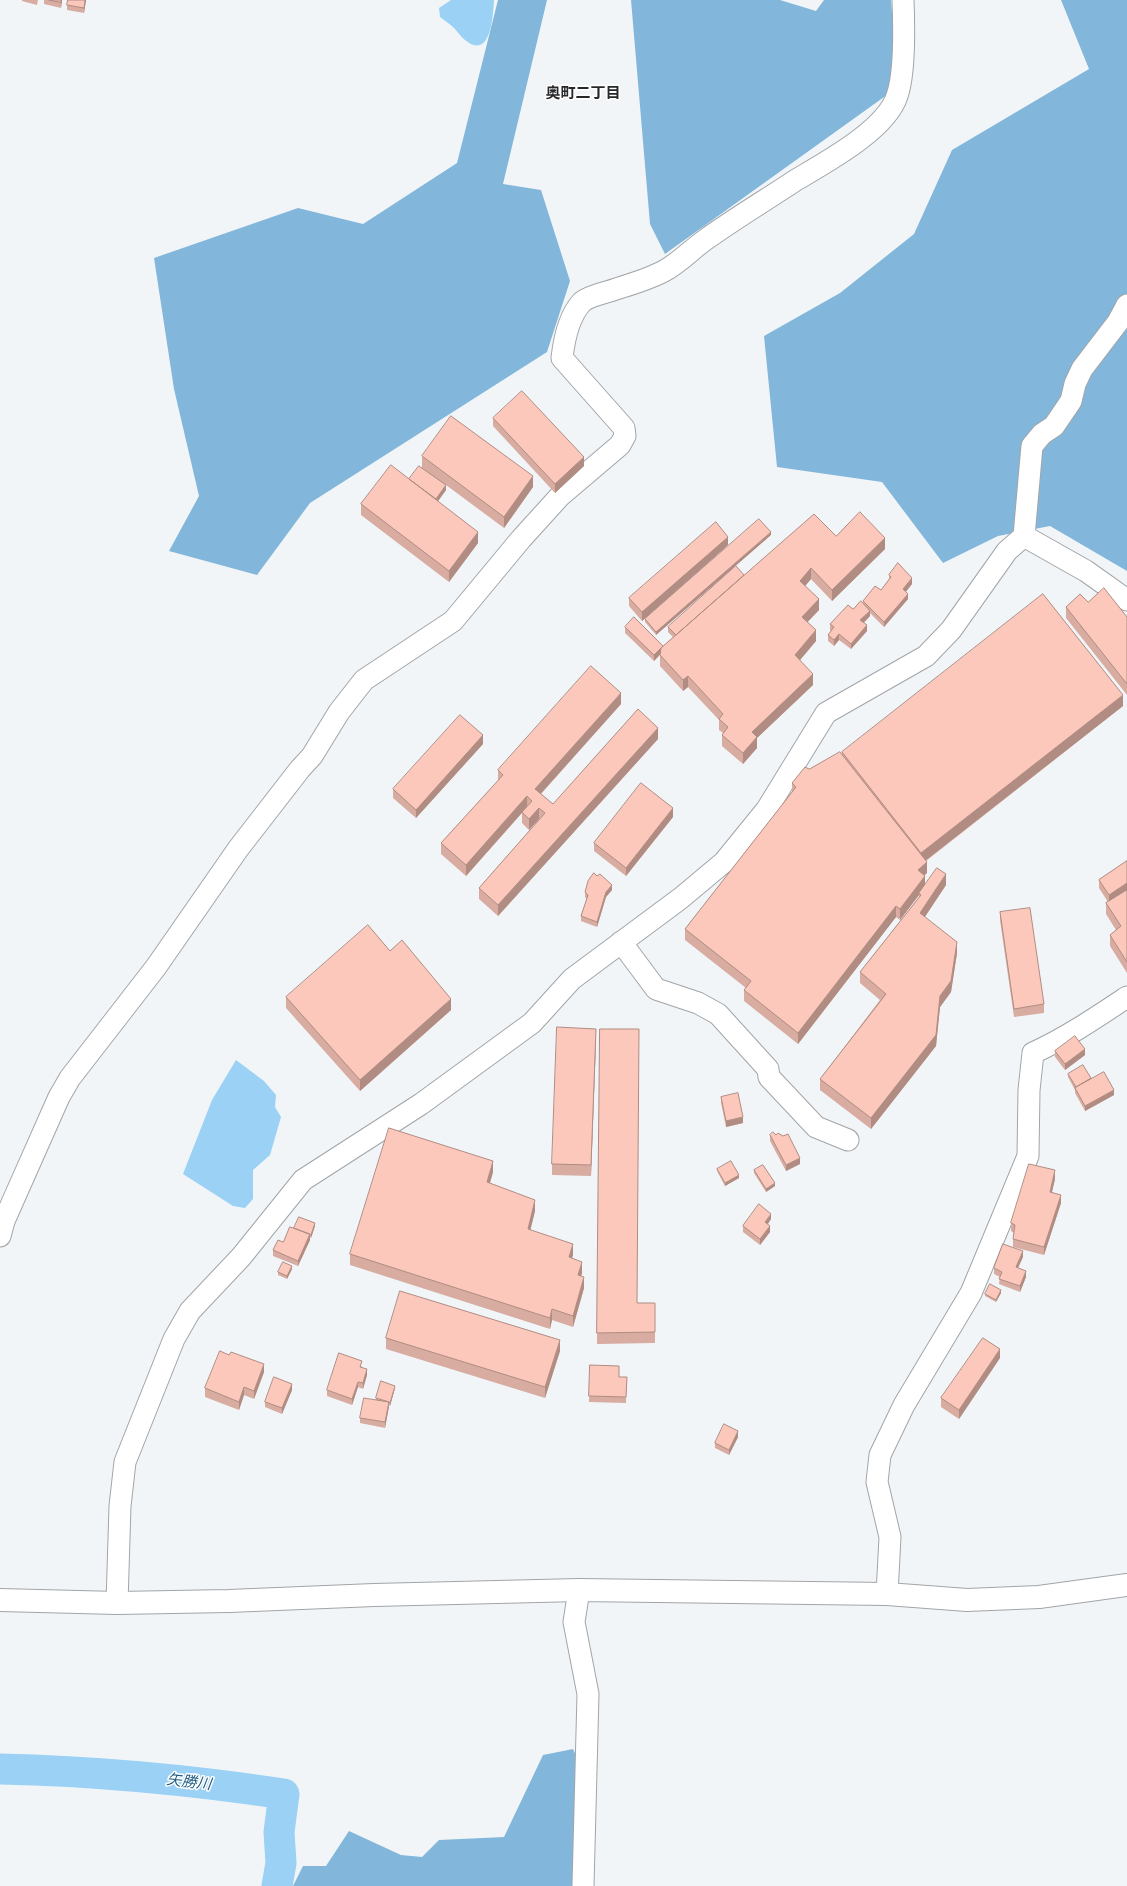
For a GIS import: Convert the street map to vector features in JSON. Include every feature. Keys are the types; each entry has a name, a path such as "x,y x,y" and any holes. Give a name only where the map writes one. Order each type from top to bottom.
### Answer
{"street":[{"path":"0,1236 4,1221 55,1104 70,1078 156,967 238,849 300,769 312,756 339,712 364,680 453,621 521,539 560,496 620,445 625,436 624,428 562,358 566,336 576,310 583,301 633,284 664,271 704,240 872,130 888,113 897,97 902,76 904,20 903,0"},
{"path":"117,1603 120,1506 125,1462 174,1339 190,1311 241,1257 303,1180 421,1104 532,1023 572,979 681,898 724,862 766,809 826,713 926,656 951,630 1007,551 1024,536 1032,446 1042,434 1054,426 1071,401 1075,384 1082,369 1118,322 1127,305"},
{"path":"1024,536 1086,571 1127,600"},
{"path":"621,942 656,988 698,1003 718,1014 768,1069 769,1077 816,1127 848,1140"},
{"path":"887,1594 890,1537 877,1482 880,1455 904,1404 971,1293 1028,1156 1028,1090 1033,1054 1098,1017 1127,996"},
{"path":"0,1600 117,1603 229,1601 374,1594 579,1590 887,1594 967,1600 1040,1597 1127,1585"},
{"path":"579,1590 574,1622 588,1694 583,1886"}],"shaded area":[{"path":"451,0 494,0 493,16 489,34 485,41 480,45 474,45 465,40 440,17 439,8"},
{"path":"498,0 547,0 503,184 541,190 570,281 547,352 310,503 257,575 169,551 199,496 174,389 154,258 298,208 363,224 457,163"},
{"path":"631,0 780,0 816,11 824,0 891,0 898,87 665,254 650,224"},
{"path":"1061,0 1127,0 1127,571 1050,526 998,536 943,563 882,482 777,467 764,336 840,293 914,234 952,150 1089,69"},
{"path":"236,1060 264,1081 276,1095 275,1107 281,1117 270,1155 253,1170 253,1199 245,1208 233,1206 183,1174 212,1100"},
{"path":"573,1749 578,1760 575,1886 293,1886 303,1866 326,1866 349,1831 401,1855 422,1857 439,1840 504,1837 543,1755"}],"building":[{"path":"49,0 61,0 61,2"},
{"path":"68,0 85,0 84,8 67,5"},
{"path":"522,391 584,457 555,484 493,418"},
{"path":"451,416 533,476 504,517 422,456"},
{"path":"391,465 478,532 449,571 361,504"},
{"path":"419,466 446,485 436,499 409,479"},
{"path":"860,512 885,538 832,590 811,568 800,581 819,599 802,617 816,630 795,655 813,674 752,732 757,737 743,753 722,735 728,727 719,719 723,714 688,676 683,680 660,655 661,648 814,514 836,536"},
{"path":"759,519 771,532 656,632 645,619"},
{"path":"716,522 728,537 642,612 629,598"},
{"path":"898,563 912,578 903,589 908,594 884,622 863,601 875,586 881,590 891,577 889,575"},
{"path":"736,566 744,575 676,635 668,627"},
{"path":"1104,588 1127,617 1127,684 1066,607 1080,594 1088,602"},
{"path":"1043,594 1123,695 921,853 842,752"},
{"path":"861,601 870,611 860,620 867,625 851,644 839,634 834,640 828,635 834,627 830,624 848,605 853,609"},
{"path":"634,617 663,646 654,655 625,627"},
{"path":"591,666 621,693 535,789 553,804 638,709 658,728 498,905 479,888 545,813 539,808 529,819 522,812 532,801 527,796 466,865 441,843 503,775 498,770"},
{"path":"460,715 483,735 416,810 393,789"},
{"path":"840,752 927,862 918,870 925,876 900,909 896,906 798,1033 744,990 751,981 685,929 796,787 792,783 805,767 809,769"},
{"path":"641,783 673,808 626,868 594,843"},
{"path":"1127,861 1127,883 1109,895 1099,880"},
{"path":"937,868 946,874 920,913 957,942 951,981 940,996 936,1035 871,1118 820,1079 886,994 860,972 921,895 919,893"},
{"path":"594,873 597,876 600,874 612,885 606,892 597,922 581,916 588,895 585,892 588,881"},
{"path":"1127,890 1127,962 1110,935 1121,926 1106,903"},
{"path":"1030,908 1044,1004 1014,1009 1000,912"},
{"path":"368,925 390,951 402,940 451,999 360,1080 286,997"},
{"path":"557,1027 596,1029 591,1165 552,1164"},
{"path":"600,1029 639,1029 637,1303 655,1303 655,1332 597,1333"},
{"path":"1075,1036 1085,1049 1065,1064 1055,1051"},
{"path":"1083,1065 1091,1078 1076,1087 1068,1074"},
{"path":"1104,1072 1114,1090 1085,1106 1075,1088"},
{"path":"738,1093 743,1117 726,1121 721,1097"},
{"path":"389,1128 493,1161 487,1182 535,1200 528,1229 573,1244 569,1257 582,1262 578,1275 584,1277 573,1316 552,1309 550,1318 350,1254"},
{"path":"773,1132 776,1135 778,1133 783,1136 788,1134 800,1158 786,1165 770,1135"},
{"path":"731,1161 739,1175 725,1183 717,1169"},
{"path":"1029,1164 1055,1170 1050,1192 1061,1195 1044,1247 1013,1239 1015,1225 1011,1223"},
{"path":"763,1165 775,1183 766,1189 754,1170"},
{"path":"759,1204 771,1214 765,1222 770,1226 760,1239 743,1226"},
{"path":"299,1217 315,1223 311,1235 294,1228"},
{"path":"290,1227 310,1234 298,1261 273,1250 278,1240 283,1242"},
{"path":"1003,1244 1023,1251 1016,1267 1026,1271 1020,1286 999,1279 1002,1272 994,1268"},
{"path":"283,1262 292,1266 287,1276 278,1272"},
{"path":"990,1284 1001,1290 996,1300 985,1294"},
{"path":"400,1291 560,1340 545,1387 386,1338"},
{"path":"983,1338 1000,1349 959,1410 941,1398"},
{"path":"220,1351 229,1355 231,1352 264,1364 254,1391 244,1387 239,1402 205,1388"},
{"path":"339,1353 362,1361 360,1367 367,1369 363,1383 358,1382 352,1399 327,1390"},
{"path":"590,1365 619,1366 619,1377 627,1377 626,1397 589,1396"},
{"path":"274,1377 292,1384 282,1408 265,1402"},
{"path":"381,1381 395,1386 390,1403 376,1398"},
{"path":"364,1398 389,1402 385,1422 360,1418"},
{"path":"724,1424 738,1431 729,1450 715,1443"}],"waterway":[{"name":"矢勝川","path":"0,1769 142,1777 213,1784 284,1794 279,1832 281,1863 277,1886"}],"district":[{"name":"奥町二丁目","path":"583,93"}]}
